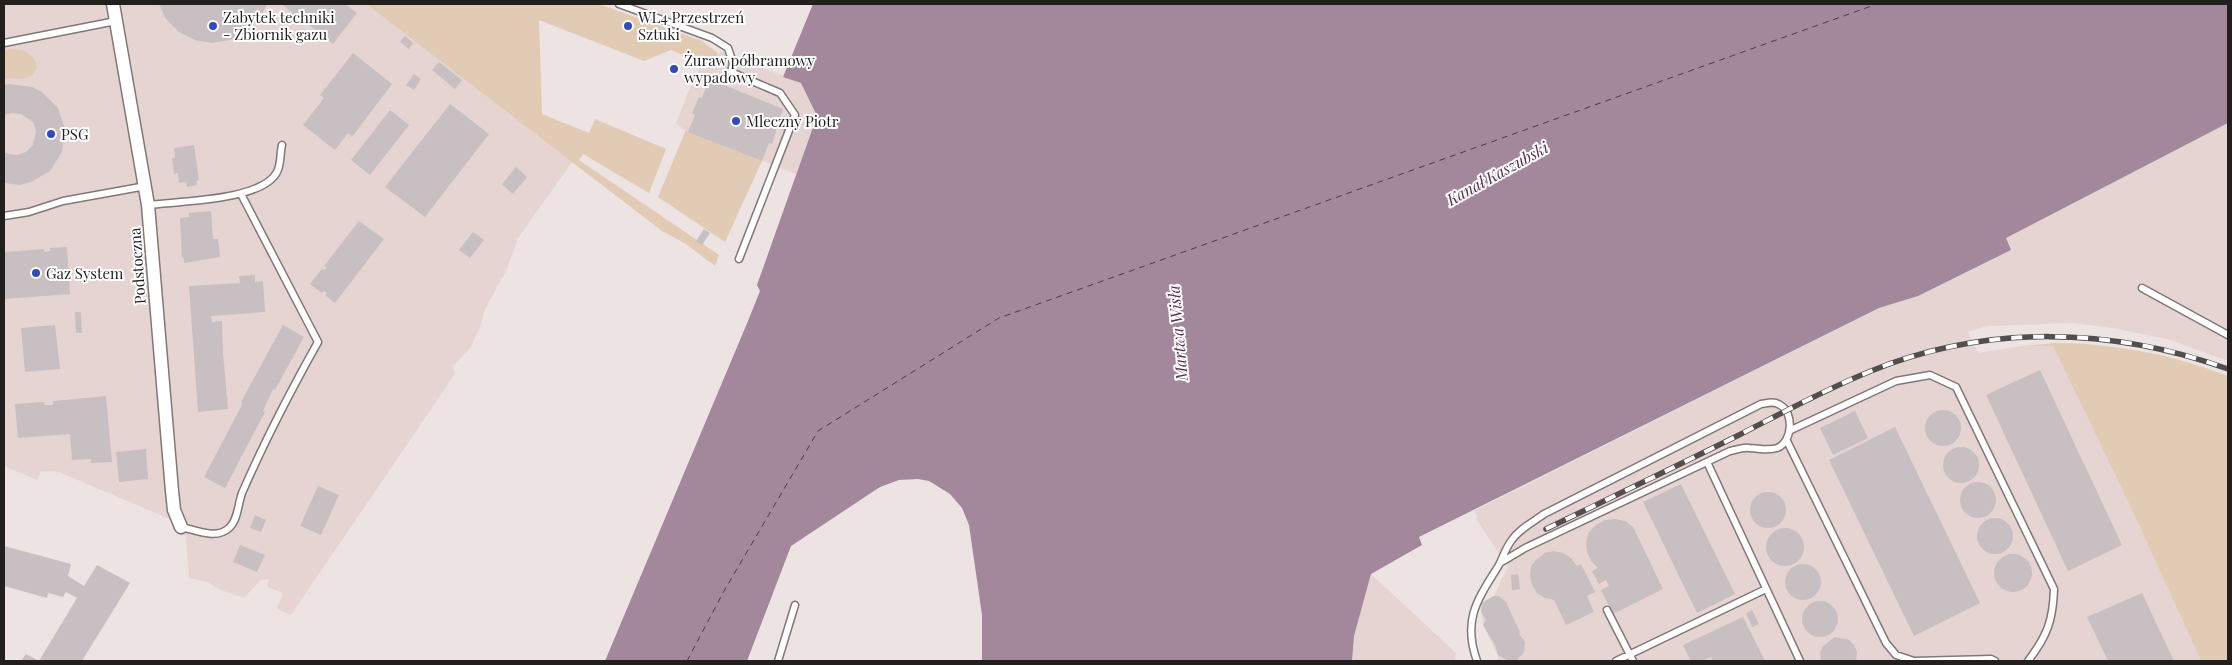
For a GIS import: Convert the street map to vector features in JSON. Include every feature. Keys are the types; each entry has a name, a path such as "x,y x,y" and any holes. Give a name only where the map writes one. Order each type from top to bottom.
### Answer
{"street":[{"name":"Podstoczna","path":"113,4 146,186 172,491 174,510 181,527"}],"lane":[{"path":"619,4 712,38 728,48 733,62 731,72 780,93 795,115 739,259"},
{"path":"4,43 116,21"},
{"path":"148,205 241,194 262,187 278,171 282,145"},
{"path":"4,216 29,212 63,201 146,186"},
{"path":"181,527 214,535 229,529 234,521 240,498 268,434 318,342 241,194"},
{"path":"2142,288 2228,335"},
{"path":"1791,430 1896,381 1930,375 1956,387 2054,590 2053,613 2046,637 2028,661"},
{"path":"1477,661 1473,650 1471,629 1479,597 1512,540 1528,524 1544,514 1761,404 1773,402 1782,406 1786,411 1791,430 1787,441 1777,448 1760,449 1747,447 1730,451 1525,548 1500,563"},
{"path":"1787,441 1894,658 1914,661 1992,660"},
{"path":"1707,462 1800,661"},
{"path":"1616,661 1766,589"},
{"path":"778,661 795,605"},
{"path":"1608,610 1633,661"}],"shaded area":[{"path":"4,4 366,4 572,162 518,238 506,271 485,309 471,347 453,366 455,374 291,615 277,609 283,593 267,587 269,579 260,580 244,598 221,590 207,582 189,578 186,536 178,534 173,529 172,520 59,472 41,471 37,480 4,466"},
{"path":"366,4 599,4 702,41 718,53 716,60 702,63 671,50 644,61 539,20 542,114 589,133 595,119 666,149 649,193 583,154 579,160 719,255 715,266 686,244 662,231"},
{"path":"11,49 23,50 34,58 37,67 32,76 4,79 4,51"},
{"path":"720,51 801,83 817,116 796,174 688,132 676,124 688,92 702,63 716,60"},
{"path":"2228,123 2228,361 2167,339 2112,328 2074,323 1987,326 1968,332 1978,353 2023,346 2053,346 2133,512 2201,661 1498,661 1498,656 1483,625 1481,608 1485,600 1494,596 1508,567 1476,519 1478,518 1474,511 1879,308 1918,296 2011,250 2005,238"},
{"path":"686,130 762,161 725,242 658,197"},
{"path":"2055,343 2099,345 2165,356 2228,376 2228,661 2201,661 2133,512 2053,346 2023,346"},
{"path":"1371,574 1456,653 1455,661 1352,661 1354,636"}],"water":[{"path":"813,4 2228,4 2228,123 2006,238 2011,250 1918,296 1879,308 1419,537 1422,545 1371,574 1354,636 1352,661 982,661 982,615 969,525 962,508 950,494 929,481 918,479 899,480 880,487 791,546 747,661 605,661 760,291 757,285 817,116 801,83 783,77"}],"building":[{"name":"Zabytek techniki - Zbiornik gazu","path":"159,4 267,4 259,20 246,32 230,40 212,43 195,40 179,32 166,19"},
{"path":"282,4 345,4 357,13 333,44 298,16 295,20 290,16 293,13"},
{"path":"405,36 413,43 409,49 400,42"},
{"path":"353,53 392,84 352,137 348,133 335,150 303,125 324,98 320,95"},
{"path":"439,62 462,80 455,89 432,70"},
{"path":"414,74 421,79 414,90 406,85"},
{"name":"Mleczny Piotr","path":"709,79 783,109 772,144 769,143 762,161 688,132 695,115 692,113 699,97 702,98"},
{"name":"PSG","path":"4,85 32,87 42,92 58,108 65,129 62,152 50,171 31,182 20,185 4,183 4,153 17,155 26,152 33,145 36,131 33,122 21,114 12,113 4,115"},
{"path":"450,104 489,134 425,217 385,187"},
{"path":"390,110 409,125 370,175 351,160"},
{"path":"784,116 789,118 784,131 779,129"},
{"path":"194,145 199,180 196,181 197,185 187,187 186,182 179,183 178,173 174,174 172,158 175,158 174,148"},
{"path":"516,167 527,177 513,194 502,184"},
{"path":"211,211 213,239 218,239 220,257 184,263 184,258 182,258 180,218 189,217 189,213"},
{"path":"359,221 384,239 335,303 325,295 327,293 324,291 322,293 310,284 322,269 327,268 324,266"},
{"path":"704,229 710,233 702,245 696,241"},
{"path":"473,232 484,240 470,258 459,250"},
{"name":"Gaz System","path":"67,247 70,294 4,299 4,252 44,249 44,252 50,251 50,248"},
{"path":"255,275 255,282 263,281 265,312 211,316 212,322 222,321 228,409 198,412 189,286 240,283 239,276"},
{"path":"75,312 81,312 82,333 76,333"},
{"path":"55,325 60,369 25,372 21,328"},
{"path":"283,325 304,337 275,390 273,389 263,411 265,412 225,488 204,477 243,403 241,402"},
{"path":"2040,370 2122,545 2068,571 1986,395"},
{"path":"106,396 112,462 91,463 91,459 72,460 70,434 18,438 15,404 44,402 45,405 53,405 53,401"},
{"path":"1943,410 1950,411 1956,415 1960,421 1960,435 1956,441 1950,445 1943,446 1936,445 1930,441 1926,435 1925,428 1926,421 1930,415 1936,411"},
{"path":"1855,411 1868,438 1833,455 1820,428"},
{"path":"1895,427 1980,603 1914,636 1829,460"},
{"path":"1961,447 1968,448 1974,452 1978,458 1978,472 1974,478 1968,482 1961,483 1954,482 1948,478 1944,472 1943,465 1944,458 1948,452 1954,448"},
{"path":"146,449 148,479 119,482 116,452"},
{"path":"1978,482 1985,483 1991,487 1995,493 1995,507 1991,513 1985,517 1978,518 1971,517 1965,513 1961,507 1960,500 1961,493 1965,487 1971,483"},
{"path":"1681,484 1735,594 1697,613 1643,502"},
{"path":"318,486 339,495 321,535 300,526"},
{"path":"1768,492 1775,493 1781,497 1785,503 1785,517 1781,523 1775,527 1768,528 1761,527 1755,523 1751,517 1750,510 1751,503 1755,497 1761,493"},
{"path":"255,515 266,520 261,532 250,528"},
{"path":"1995,518 2002,519 2008,523 2012,529 2012,543 2008,549 2002,553 1995,554 1988,553 1982,549 1978,543 1977,536 1978,529 1982,523 1988,519"},
{"path":"1605,520 1625,521 1633,527 1663,589 1613,614 1601,590 1609,586 1606,580 1599,584 1592,571 1598,568 1591,561 1587,552 1586,542 1589,532 1596,525"},
{"path":"1785,528 1798,534 1804,547 1798,560 1785,566 1772,560 1766,547 1772,534"},
{"path":"240,545 265,555 257,572 233,562"},
{"path":"4,546 71,564 68,576 84,586 97,565 130,583 82,661 39,661 77,598 66,592 63,597 48,593 47,598 4,586"},
{"path":"1554,551 1563,553 1571,558 1577,566 1581,564 1595,592 1587,596 1594,612 1566,625 1554,600 1545,598 1537,593 1532,585 1530,576 1531,566 1537,559 1545,553"},
{"path":"2013,554 2026,560 2032,573 2026,586 2013,592 2000,586 1994,573 2000,560"},
{"path":"1803,564 1810,565 1816,569 1820,575 1820,589 1816,595 1810,599 1803,600 1796,599 1790,595 1786,589 1785,582 1786,575 1790,569 1796,565"},
{"path":"1518,574 1520,589 1512,590 1511,575"},
{"path":"2142,593 2174,661 2108,661 2087,617"},
{"path":"1494,596 1499,596 1506,602 1520,632 1519,634 1525,642 1524,652 1517,660 1507,660 1498,655 1495,645 1483,625 1486,620 1481,612 1482,603"},
{"path":"1820,601 1827,602 1833,606 1837,612 1837,626 1833,632 1827,636 1820,637 1813,636 1807,632 1803,626 1802,619 1803,612 1807,606 1813,602"},
{"path":"1752,610 1759,624 1752,627 1746,613"},
{"path":"1743,617 1765,661 1713,661 1711,657 1702,661 1691,661 1683,645"},
{"path":"1835,637 1849,640 1854,645 1857,652 1856,661 1821,661 1820,652 1823,646"},
{"path":"26,654 39,661 21,661"}],"ferry route":[{"path":"687,661 724,591 818,431 999,318 1877,4"}],"railway":[{"path":"1546,529 1854,378 1915,356 1959,345 2004,339 2049,337 2095,339 2140,345 2184,355 2228,369"}],"place":[{"name":"Zabytek techniki - Zbiornik gazu","path":"213,26"},
{"name":"WL4 Przestrzeń Sztuki","path":"628,26"},
{"name":"Żuraw półbramowy wypadowy","path":"674,69"},
{"name":"Mleczny Piotr","path":"736,121"},
{"name":"PSG","path":"51,134"},
{"name":"Gaz System","path":"36,273"}],"water label":[{"name":"Kanał Kaszubski","path":"1497,173"},
{"name":"Martwa Wisła","path":"1177,333"}]}
